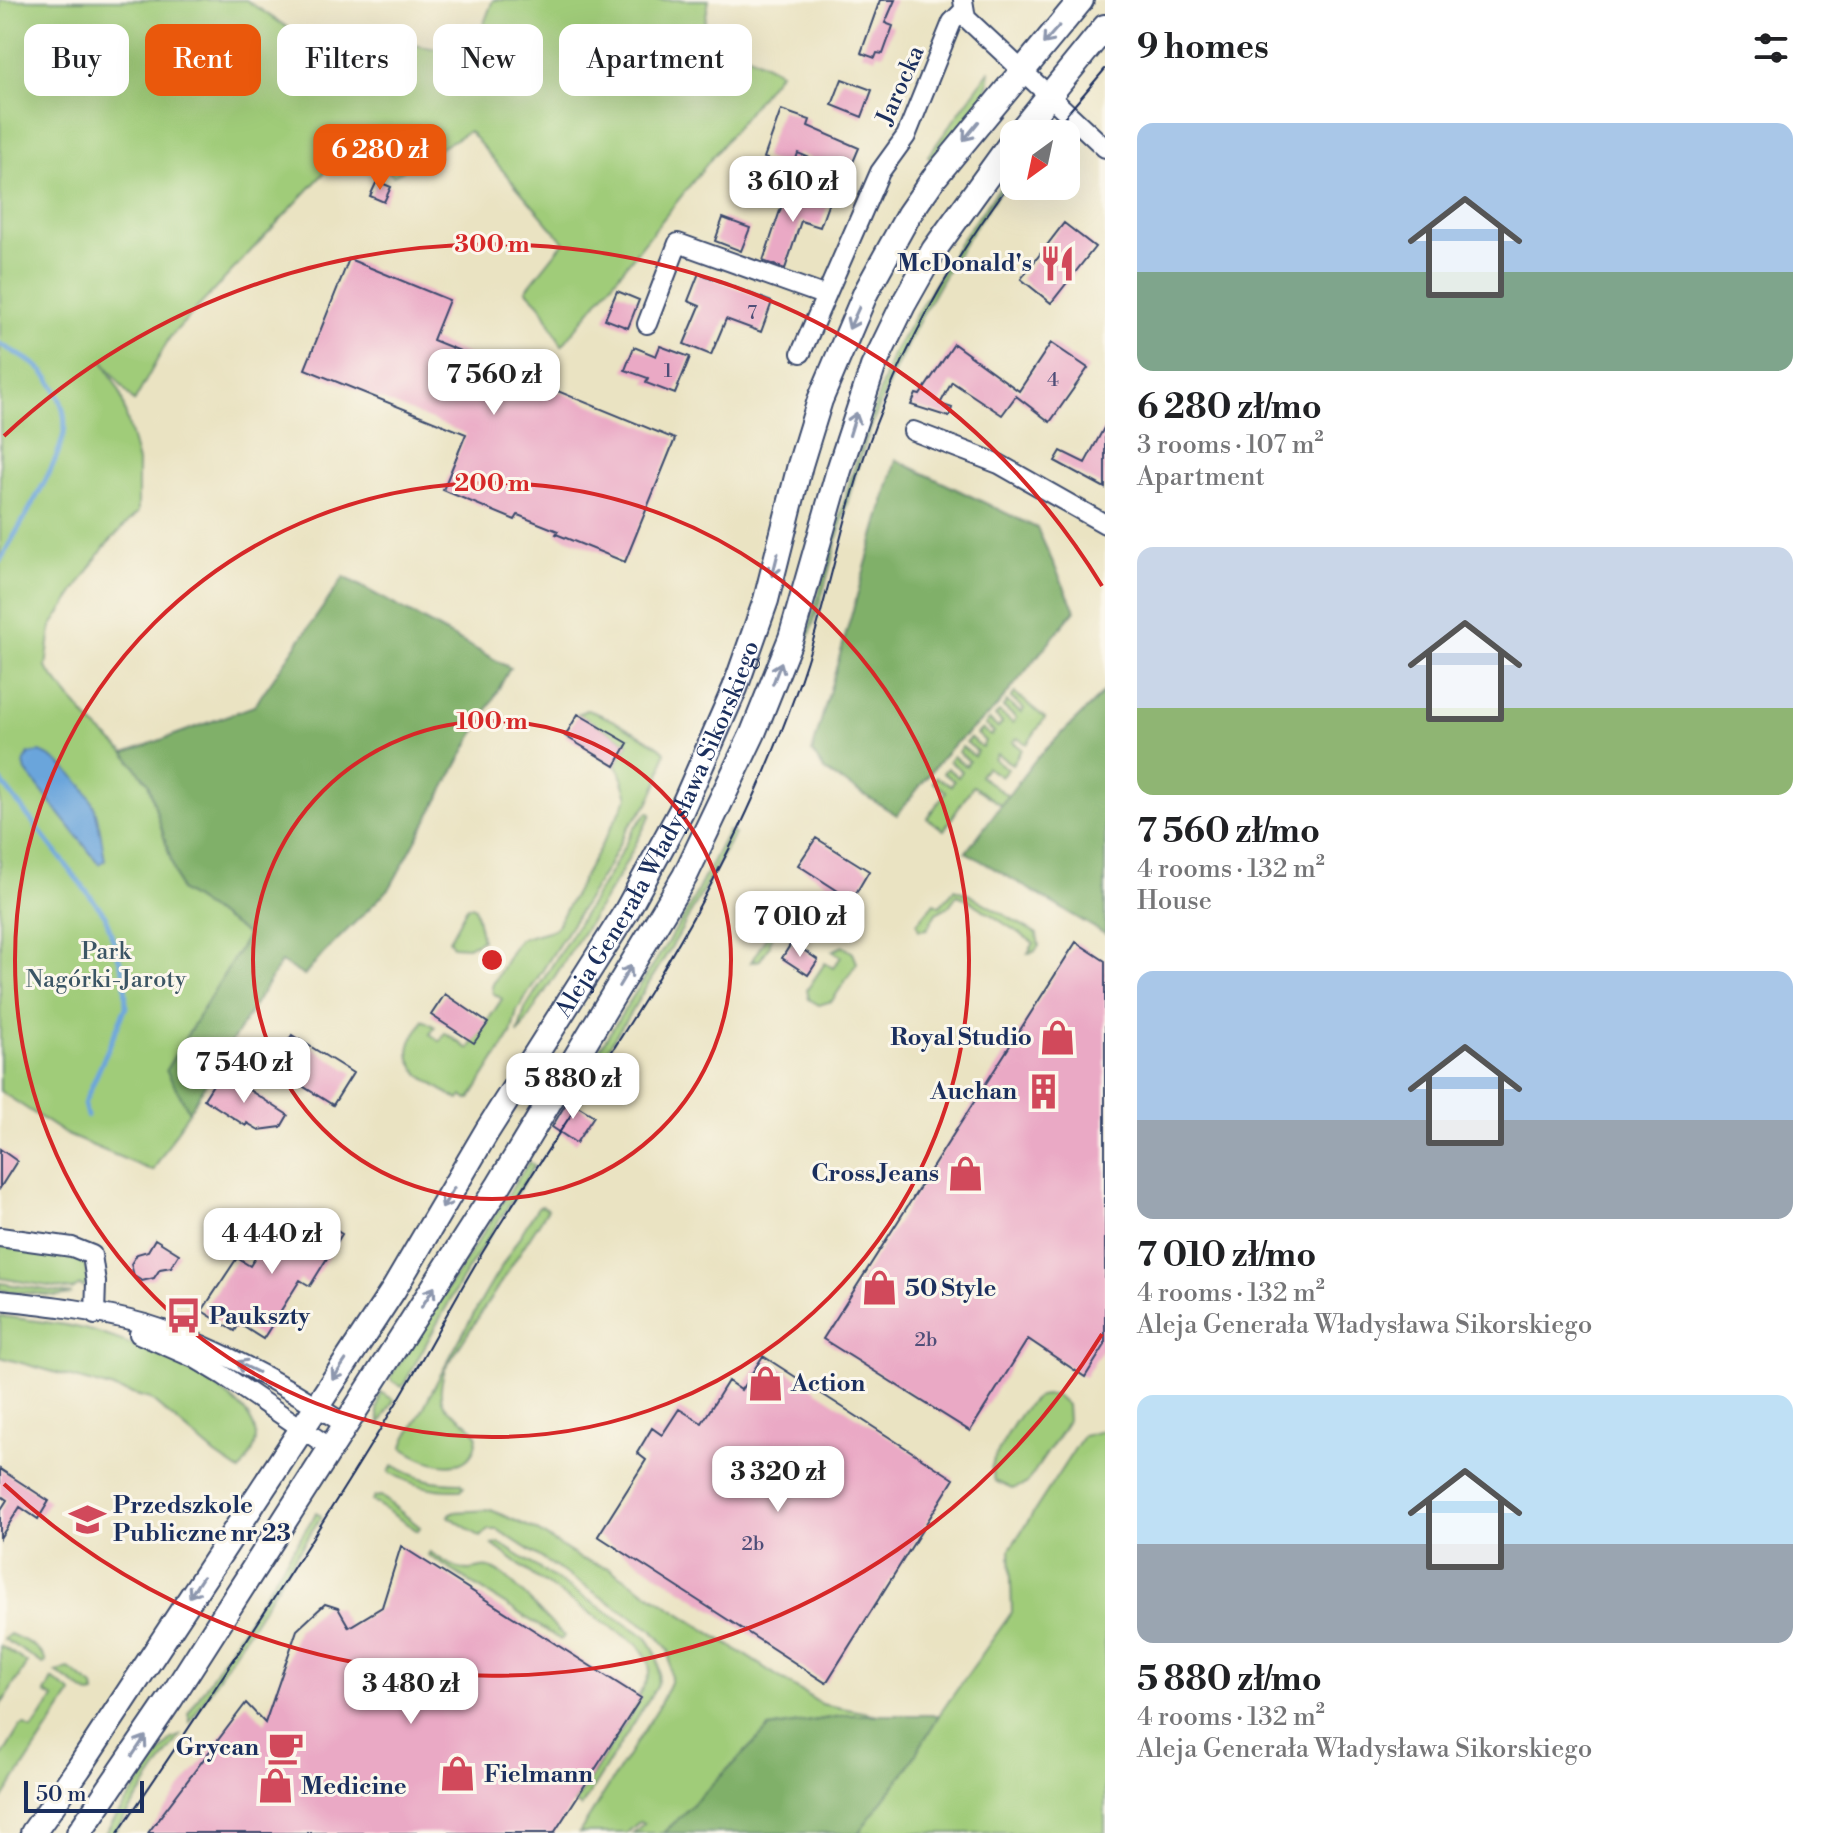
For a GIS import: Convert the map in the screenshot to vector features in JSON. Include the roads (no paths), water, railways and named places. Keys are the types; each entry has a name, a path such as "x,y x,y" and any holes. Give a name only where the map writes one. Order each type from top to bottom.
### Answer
{"main road":[{"name":"Aleja Generała Władysława Sikorskiego","path":"33,1833 394,1289 487,1131 626,912 709,750 749,651 766,600 812,424 831,369 866,292 909,214 934,178 1081,0"},
{"path":"1029,120 1105,27"},
{"name":"Aleja Generała Władysława Sikorskiego","path":"79,1833 171,1698 332,1449 499,1185 685,876 748,745 791,638 856,414 887,335 940,241 1000,158"}],"street":[{"name":"Jarocka","path":"963,6 966,18 1105,148"},
{"name":"Jarocka","path":"801,353 880,172 906,136 952,22 963,6"},
{"path":"647,324 678,243 826,296"},
{"path":"913,431 999,464 1105,524"},
{"path":"0,1225 7,1238 72,1247 92,1255 96,1282 95,1315"},
{"path":"0,1300 144,1324 214,1351 283,1385 346,1425"},
{"path":"95,1315 196,1359 332,1449"}],"water":[{"path":"40,752 78,780 91,800 105,860 99,864 26,771 24,763 29,754"}],"waterway":[{"path":"0,344 43,372 59,396 65,424 54,463 0,561"},
{"path":"0,780 105,915 125,977 126,1007 84,1104 87,1116"}],"tram line":[{"path":"1062,120 1105,69"},
{"path":"118,1833 329,1511 397,1402 487,1245 618,1042 711,885 749,806 791,705 817,627 858,476 888,393 953,266 1000,197"}],"place":[{"name":"McDonald's","path":"1058,263"},
{"name":"Royal Studio","path":"1058,1037"},
{"name":"Auchan","path":"1043,1091"},
{"name":"Cross Jeans","path":"965,1173"},
{"name":"50 Style","path":"879,1288"},
{"name":"Paukszty","path":"183,1316"},
{"name":"Action","path":"765,1383"},
{"name":"Przedszkole Publiczne nr 23","path":"87,1519"},
{"name":"Grycan","path":"285,1747"},
{"name":"Fielmann","path":"458,1774"},
{"name":"Medicine","path":"275,1786"}],"park label":[{"name":"Park Nagórki-Jaroty","path":"106,965"}]}
